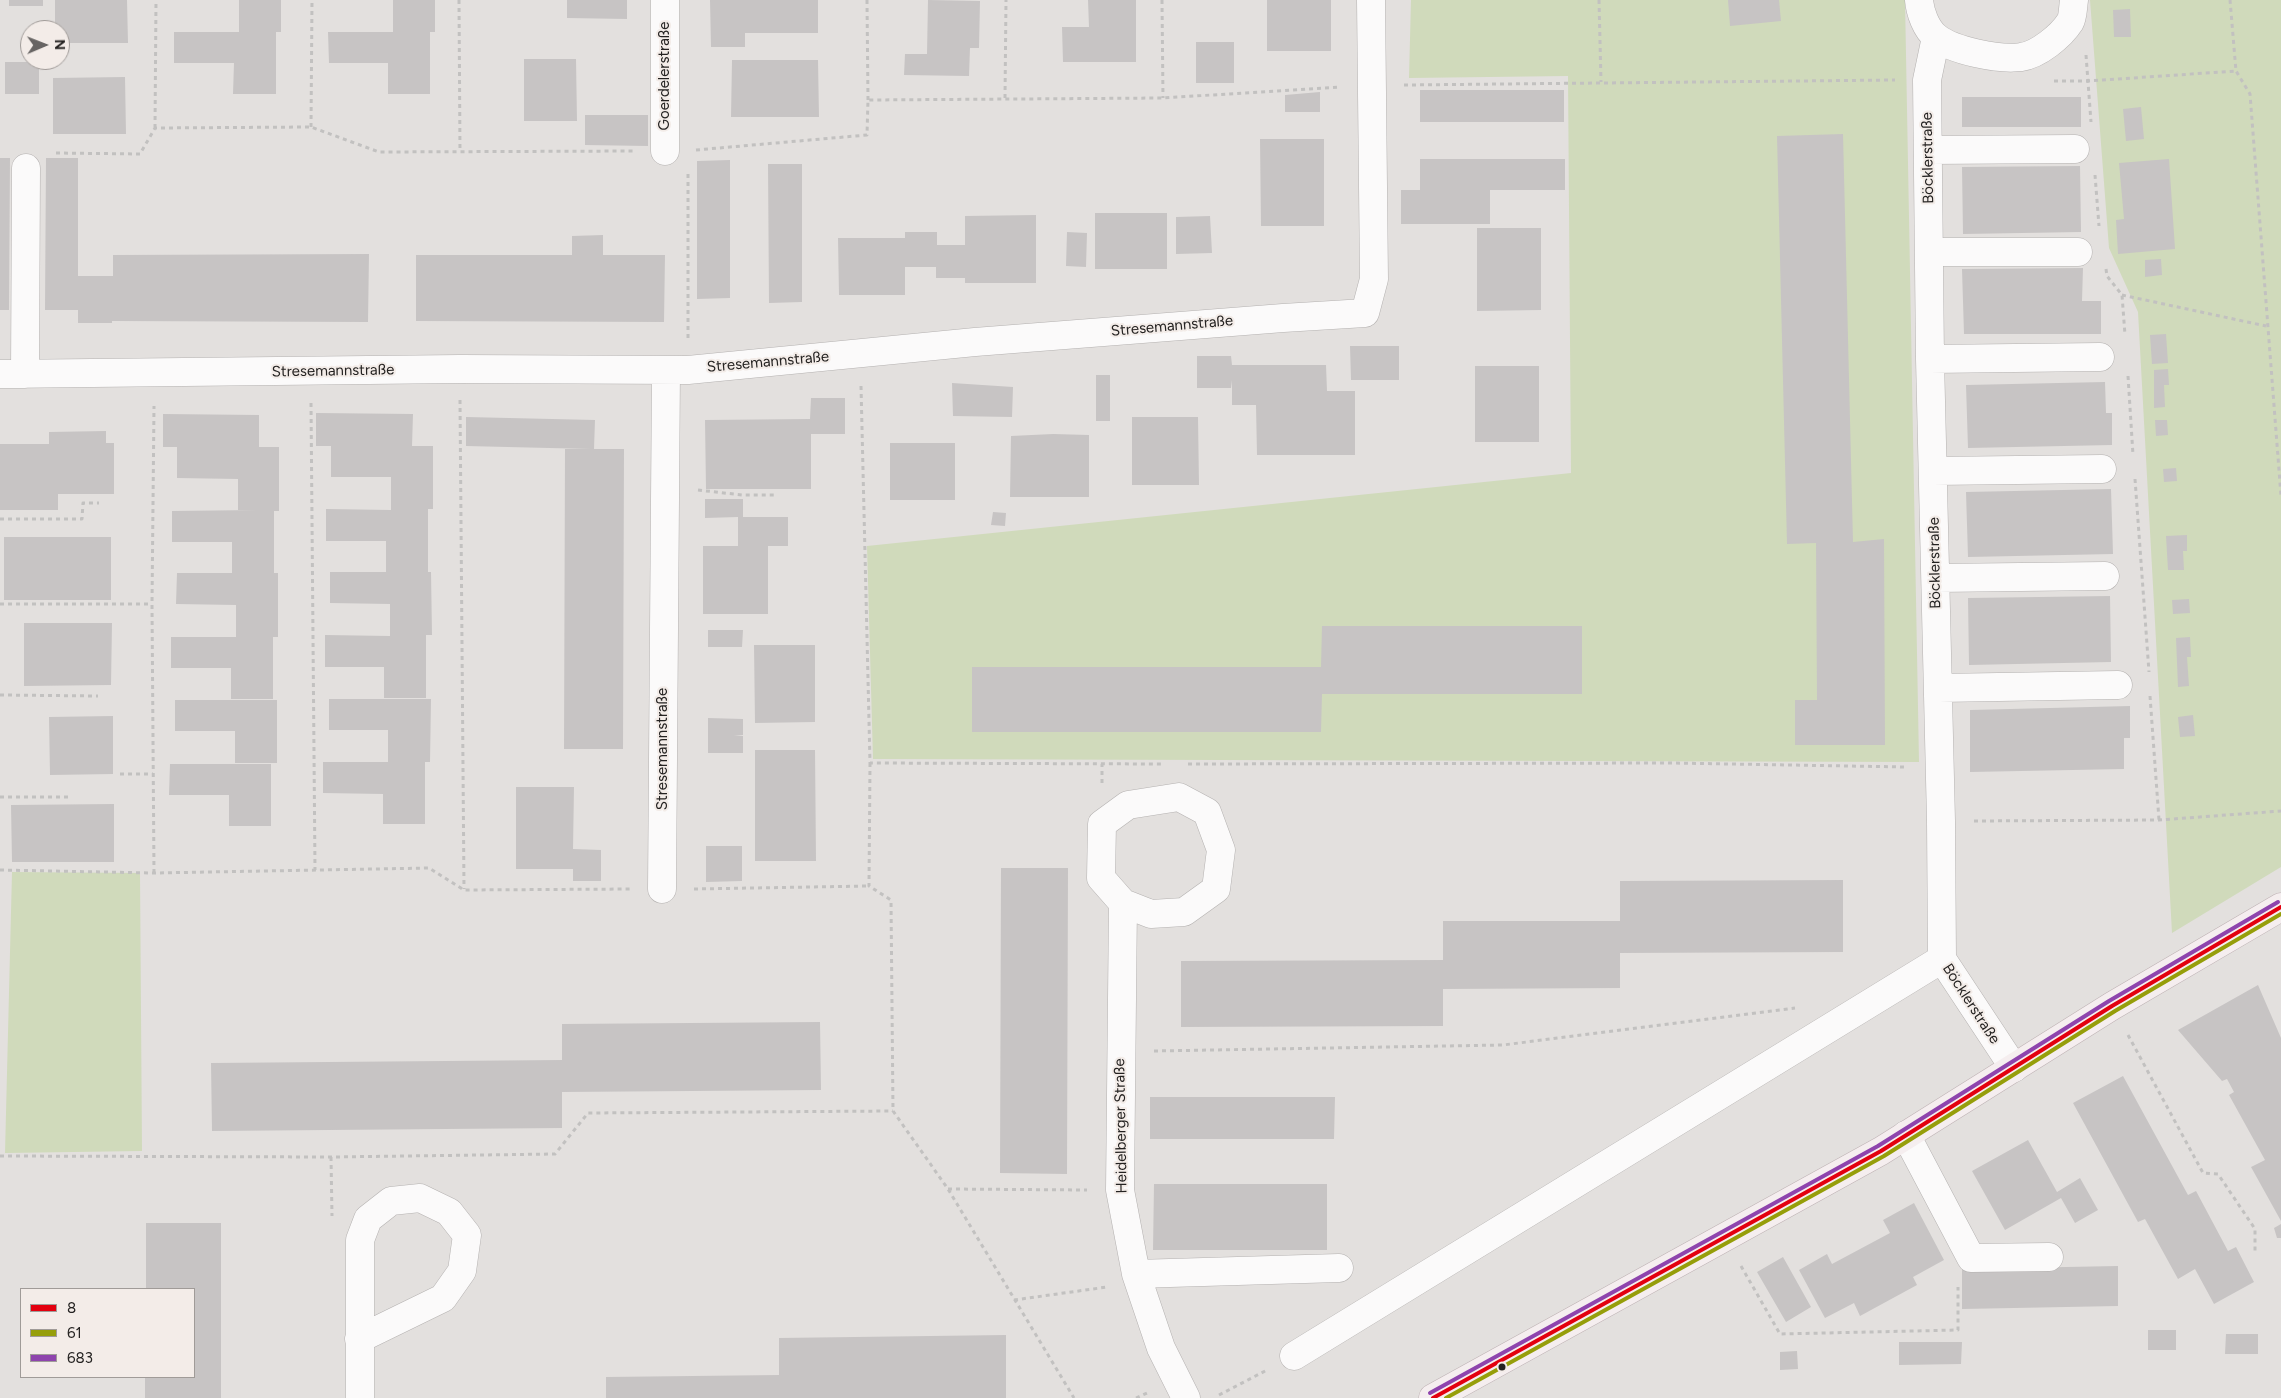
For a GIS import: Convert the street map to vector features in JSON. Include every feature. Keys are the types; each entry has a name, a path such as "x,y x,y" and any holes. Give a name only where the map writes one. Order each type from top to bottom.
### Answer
{"main road":[{"path":"1433,1398 1906,1135 2112,1006 2281,907"},
{"path":"2226,940 2281,922"}],"street":[{"name":"Goerdelerstraße","path":"666,0 666,151"},
{"name":"Stresemannstraße","path":"12,374 460,369 677,370 1263,319 1365,313 1374,279 1371,0"},
{"path":"1919,0 1920,11 1936,37 1958,48 1990,56 2022,58 2049,45 2071,21 2074,0"},
{"name":"Böcklerstraße","path":"1936,37 1927,80 1930,360 1939,688 1942,959 2014,1068"},
{"path":"1928,150 2085,158"},
{"path":"12,374 26,168"},
{"path":"1929,252 2078,252"},
{"path":"1930,360 2100,357"},
{"name":"Stresemannstraße","path":"662,889 665,490 677,370"},
{"path":"1933,471 2102,469"},
{"path":"1936,578 2105,576"},
{"path":"1939,688 2118,685"},
{"path":"1179,797 1207,812 1222,850 1216,890 1184,912 1151,914 1123,903 1101,878 1102,824 1128,805 1179,797"},
{"name":"Heidelberger Straße","path":"1123,903 1120,1190 1136,1274 1161,1348 1186,1398"},
{"path":"1294,1356 1942,959"},
{"path":"1906,1135 1970,1258 2049,1257"},
{"path":"359,1339 443,1298 462,1271 467,1235 449,1212 420,1198 391,1201 368,1219 360,1240 359,1339 360,1398"},
{"path":"1136,1274 1339,1268"}],"path":[{"path":"155,128 156,0"},
{"path":"311,127 312,0"},
{"path":"459,0 460,152"},
{"path":"867,0 868,100"},
{"path":"1005,98 1006,0"},
{"path":"1162,0 1163,98"},
{"path":"1599,0 1601,82"},
{"path":"2230,0 2236,71 2250,94 2266,326 2281,496"},
{"path":"2086,54 2092,128"},
{"path":"2088,81 2236,71"},
{"path":"1371,85 1927,80"},
{"path":"2085,158 2100,232"},
{"path":"677,370 688,171"},
{"path":"2106,267 2107,276 2122,295 2126,345"},
{"path":"2122,295 2266,326"},
{"path":"860,353 870,763 869,886"},
{"path":"460,369 464,890"},
{"path":"311,371 315,870"},
{"path":"154,873 152,604 155,373"},
{"path":"2128,374 2134,464"},
{"path":"2135,474 2149,681"},
{"path":"665,490 688,488 742,495 776,495"},
{"path":"0,519 82,518 83,503 98,503"},
{"path":"0,604 152,604"},
{"path":"2150,691 2159,820"},
{"path":"0,695 98,696"},
{"path":"870,763 1163,764"},
{"path":"1183,764 1672,763 1940,768"},
{"path":"120,774 153,774"},
{"path":"0,797 70,798"},
{"path":"1941,821 2159,820 2281,812"},
{"path":"0,870 154,873 429,868 464,890 869,886 891,900 892,1112 948,1189 1074,1398"},
{"path":"2112,1006 2203,1173 2218,1174 2255,1229 2255,1251"},
{"path":"1121,1052 1503,1045 1799,1008"},
{"path":"0,1156 331,1157 555,1154 588,1113 892,1112"},
{"path":"948,1189 1120,1190"},
{"path":"1724,1237 1780,1334 1958,1330 1958,1234"},
{"path":"1014,1300 1110,1286"},
{"path":"1214,1398 1294,1356"}],"green space":[{"path":"1411,0 1905,0 1919,762 873,759 867,546 1571,473 1568,76 1409,78"},
{"path":"2090,0 2281,0 2281,867 2172,933 2138,312 2109,248"},
{"path":"12,872 140,873 142,1151 5,1153"}],"building":[{"path":"9,0 43,0 43,6 9,6"},
{"path":"55,0 127,0 128,43 70,43 70,20 55,20"},
{"path":"239,0 281,0 281,32 276,32 276,94 233,94 234,63 174,63 174,32 239,32"},
{"path":"393,0 435,0 435,32 430,32 430,94 388,94 388,63 329,63 328,32 393,32"},
{"path":"567,0 627,0 627,19 567,18"},
{"path":"710,0 818,0 818,33 745,33 745,47 711,47"},
{"path":"928,0 980,1 979,48 970,48 969,76 904,75 905,54 927,54"},
{"path":"1088,0 1136,0 1136,62 1063,62 1062,27 1089,27"},
{"path":"1267,0 1331,0 1331,51 1267,51"},
{"path":"1728,0 1779,0 1781,21 1730,26"},
{"path":"2130,9 2131,37 2114,37 2113,10"},
{"path":"1196,42 1234,42 1234,83 1196,83"},
{"path":"524,59 576,59 577,121 524,121"},
{"path":"732,60 818,60 819,117 731,117"},
{"path":"5,62 20,62 20,70 39,70 39,94 5,94"},
{"path":"125,77 126,134 53,134 53,78"},
{"path":"1420,90 1564,90 1564,122 1420,122"},
{"path":"1320,92 1320,112 1285,112 1285,95"},
{"path":"1962,97 2081,97 2081,127 1962,127"},
{"path":"2141,107 2144,139 2126,141 2123,109"},
{"path":"585,115 648,115 648,146 585,145"},
{"path":"1843,134 1853,542 1884,539 1885,745 1795,745 1795,700 1817,700 1816,543 1787,544 1777,136"},
{"path":"1260,139 1324,139 1324,226 1261,226"},
{"path":"0,158 10,158 9,310 0,310"},
{"path":"46,158 78,158 78,276 113,276 113,255 369,254 368,322 112,321 112,323 78,323 78,310 45,310"},
{"path":"1420,159 1565,159 1565,190 1490,190 1490,224 1401,224 1401,190 1420,190"},
{"path":"2169,159 2175,249 2118,254 2116,220 2124,219 2119,163"},
{"path":"730,160 730,298 697,299 697,161"},
{"path":"768,164 802,164 802,302 769,303"},
{"path":"2080,166 2081,232 1963,234 1962,167"},
{"path":"1095,213 1167,213 1167,269 1095,269"},
{"path":"1036,215 1036,283 965,283 965,278 936,278 936,267 905,267 905,295 839,295 838,238 905,238 905,232 937,232 937,245 965,245 965,216"},
{"path":"1210,216 1212,253 1176,254 1176,217"},
{"path":"1477,228 1541,228 1541,310 1477,311"},
{"path":"1067,232 1087,233 1086,267 1066,266"},
{"path":"603,235 603,255 665,255 664,322 416,321 416,255 572,255 572,236"},
{"path":"2161,259 2162,275 2145,277 2145,260"},
{"path":"2083,268 2082,301 2101,301 2101,334 1964,334 1962,269"},
{"path":"2166,334 2168,363 2152,364 2150,335"},
{"path":"1350,346 1399,346 1399,380 1351,380"},
{"path":"1197,356 1231,356 1232,365 1326,365 1327,391 1355,391 1355,455 1257,455 1256,405 1232,405 1232,380 1231,388 1197,388"},
{"path":"1475,366 1539,366 1539,442 1475,442"},
{"path":"2168,369 2169,385 2164,385 2165,407 2154,408 2154,370"},
{"path":"1096,375 1110,375 1110,421 1096,421"},
{"path":"2105,382 2106,413 2112,413 2112,445 1968,448 1966,385"},
{"path":"952,383 1013,387 1012,417 953,416"},
{"path":"811,398 845,398 845,434 811,434 811,489 706,489 705,420 810,419"},
{"path":"316,413 413,414 412,446 433,446 433,509 428,509 428,572 431,572 432,635 426,635 426,698 384,698 384,667 325,667 325,635 390,636 390,604 330,603 330,572 386,572 386,541 326,541 326,509 391,510 391,477 331,477 331,446 316,446"},
{"path":"163,414 259,415 259,447 279,447 279,511 274,511 274,573 278,573 278,637 273,637 273,699 231,699 231,668 171,668 171,637 236,637 236,605 176,604 177,573 232,573 232,542 172,542 172,511 257,510 238,510 238,479 177,478 177,447 163,447"},
{"path":"466,417 595,420 594,449 624,449 623,749 564,749 565,449 591,449 466,446"},
{"path":"1132,417 1198,417 1199,485 1132,485"},
{"path":"2155,420 2167,420 2168,435 2156,436"},
{"path":"106,431 106,443 114,443 114,494 58,494 58,510 0,510 0,444 49,444 49,432"},
{"path":"1089,435 1089,497 1010,497 1011,436"},
{"path":"890,443 955,443 955,500 890,500"},
{"path":"2176,468 2177,481 2164,482 2163,469"},
{"path":"2111,489 2113,554 1968,557 1966,492"},
{"path":"705,499 743,499 743,517 788,517 788,546 768,546 768,614 703,614 703,546 738,546 738,517 705,518"},
{"path":"993,512 1006,513 1005,526 991,525"},
{"path":"2187,535 2187,551 2183,551 2184,570 2168,570 2166,536"},
{"path":"4,537 111,537 111,600 4,600"},
{"path":"2110,596 2111,662 1969,665 1968,598"},
{"path":"2189,599 2190,613 2173,614 2172,600"},
{"path":"24,623 112,623 111,685 24,686"},
{"path":"1322,626 1582,626 1582,694 1322,694 1321,732 972,732 972,667 1321,667"},
{"path":"708,630 743,630 742,647 708,647"},
{"path":"2190,637 2191,657 2187,657 2189,686 2178,687 2176,638"},
{"path":"754,645 815,645 815,722 755,723"},
{"path":"329,699 431,699 430,762 425,762 425,824 383,824 383,794 323,793 323,762 388,762 388,730 329,730"},
{"path":"175,700 277,700 277,763 235,763 235,731 175,731"},
{"path":"2130,706 2130,738 2124,738 2124,769 1970,772 1970,710"},
{"path":"2193,715 2195,736 2180,737 2178,717"},
{"path":"113,716 113,774 50,775 49,717"},
{"path":"708,718 743,719 743,735 734,735 743,736 743,753 708,753"},
{"path":"755,750 815,750 816,861 755,861"},
{"path":"170,764 271,764 271,826 229,826 229,795 169,795"},
{"path":"516,787 574,787 573,849 601,850 601,881 573,881 573,869 516,869"},
{"path":"114,804 114,862 12,862 11,805"},
{"path":"706,846 742,846 742,881 706,882"},
{"path":"1001,868 1068,868 1067,1174 1000,1173"},
{"path":"1843,880 1843,952 1620,953 1620,988 1443,989 1443,1026 1181,1027 1181,961 1443,960 1443,921 1620,921 1620,881"},
{"path":"2258,985 2281,1038 2281,1221 2251,1167 2265,1160 2229,1095 2234,1092 2227,1079 2222,1081 2178,1030"},
{"path":"820,1022 821,1090 562,1092 562,1128 212,1131 211,1063 562,1060 562,1024"},
{"path":"2123,1076 2188,1195 2196,1191 2228,1251 2236,1247 2254,1282 2214,1304 2195,1269 2178,1279 2145,1219 2138,1222 2073,1103"},
{"path":"1150,1097 1335,1097 1334,1139 1150,1139"},
{"path":"2028,1140 2057,1192 2080,1178 2098,1210 2075,1223 2061,1198 2005,1230 1972,1171"},
{"path":"1154,1184 1327,1184 1327,1250 1153,1250"},
{"path":"1914,1203 1944,1260 1913,1277 1917,1285 1860,1316 1854,1303 1825,1318 1799,1270 1827,1254 1832,1264 1890,1233 1883,1220"},
{"path":"146,1223 221,1223 221,1398 145,1398 145,1378 195,1378 195,1288 146,1288"},
{"path":"2281,1224 2281,1238 2277,1238 2274,1228"},
{"path":"1783,1257 1811,1307 1786,1322 1757,1272"},
{"path":"2118,1266 2118,1306 1962,1309 1962,1269"},
{"path":"2148,1330 2176,1330 2176,1350 2148,1350"},
{"path":"2226,1334 2258,1334 2258,1354 2225,1354"},
{"path":"1006,1335 1006,1398 606,1398 606,1377 779,1375 779,1338"},
{"path":"1899,1342 1962,1342 1961,1364 1899,1365"},
{"path":"1797,1351 1798,1369 1780,1370 1780,1352"}],"transit line":[{"name":"683","path":"1430,1393 1878,1146 2109,1001 2278,902"},
{"name":"8","path":"1433,1398 1881,1151 2112,1006 2281,907"},
{"name":"61","path":"1446,1398 1884,1156 2115,1011 2281,914"}]}
